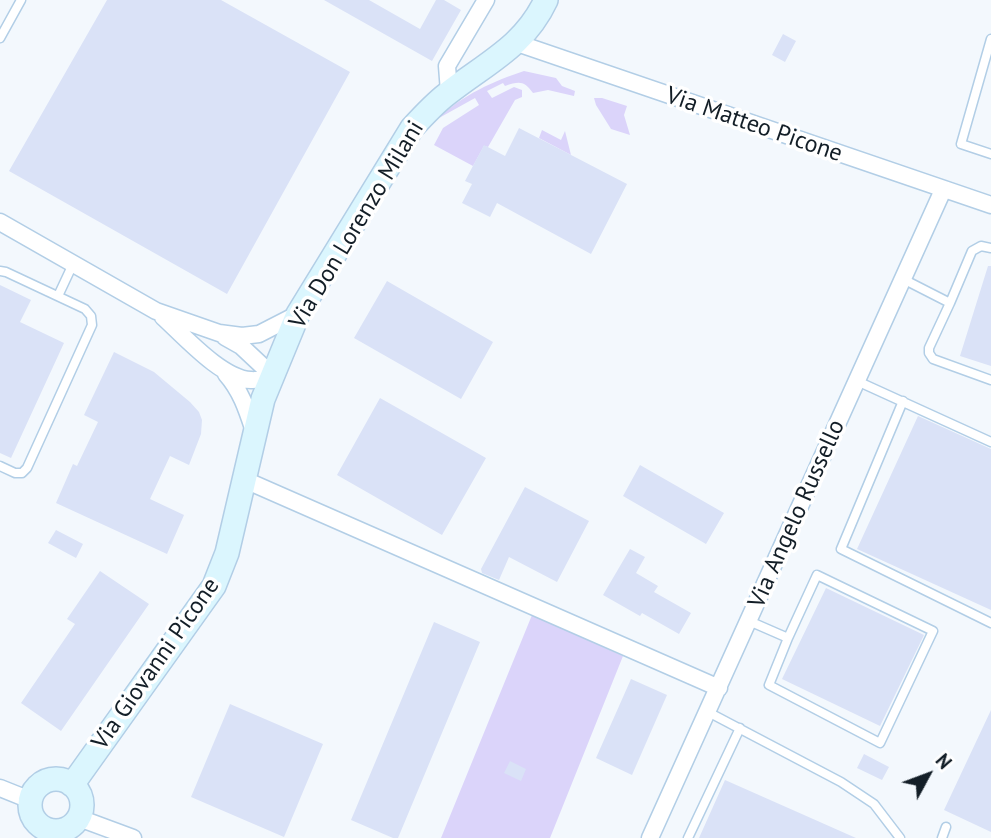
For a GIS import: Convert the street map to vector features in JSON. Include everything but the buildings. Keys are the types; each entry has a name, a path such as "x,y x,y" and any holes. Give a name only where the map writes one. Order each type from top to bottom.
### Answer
{"street":[{"path":"449,92 447,66 486,0"},
{"name":"Via Don Lorenzo Milani","path":"273,376 298,314 412,128 449,92 517,43 533,23 541,2"},
{"name":"Via Matteo Picone","path":"517,43 991,205"},
{"name":"Via Angelo Russello","path":"650,838 943,190"},
{"path":"0,222 156,311 219,333 241,346 273,376"},
{"path":"156,311 234,383 245,403 254,431"},
{"path":"219,333 242,336 259,334 298,314"},
{"path":"220,368 239,379 254,381 273,376"},
{"name":"Via Giovanni Picone","path":"72,785 214,586 227,553 254,431 273,376"},
{"path":"245,480 719,688"},
{"path":"52,779 72,785 82,804 79,818 63,831 39,833 32,816 30,800 34,790 52,779"},
{"path":"0,788 30,800"},
{"path":"79,818 133,838"}],"lane":[{"path":"0,38 21,0"},
{"path":"991,39 961,144 991,154"},
{"path":"991,248 981,246 972,251 929,348 933,359 991,380"},
{"path":"58,296 73,264"},
{"path":"0,271 85,309 91,316 92,325 27,468 22,473 15,473 0,467"},
{"path":"903,279 950,303"},
{"path":"857,381 991,442"},
{"path":"903,401 841,549 991,623"},
{"path":"817,576 933,631 880,743 769,685 788,639 817,576"},
{"path":"749,621 788,639"},
{"path":"708,712 841,782 874,804 900,838"},
{"path":"688,838 740,728"},
{"path":"942,838 946,827"}],"shaded area":[{"path":"524,71 556,78 562,86 575,91 574,96 548,90 533,93 521,83 505,86 503,83 487,91 492,98 514,87 522,90 522,97 515,100 488,147 484,146 473,166 434,145 443,128 479,105 475,98 439,118 448,110 479,90"},
{"path":"594,98 627,106 624,115 630,135 611,129"},
{"path":"542,130 561,140 565,131 571,155 539,138"},
{"path":"532,615 623,656 550,838 441,838"}]}
